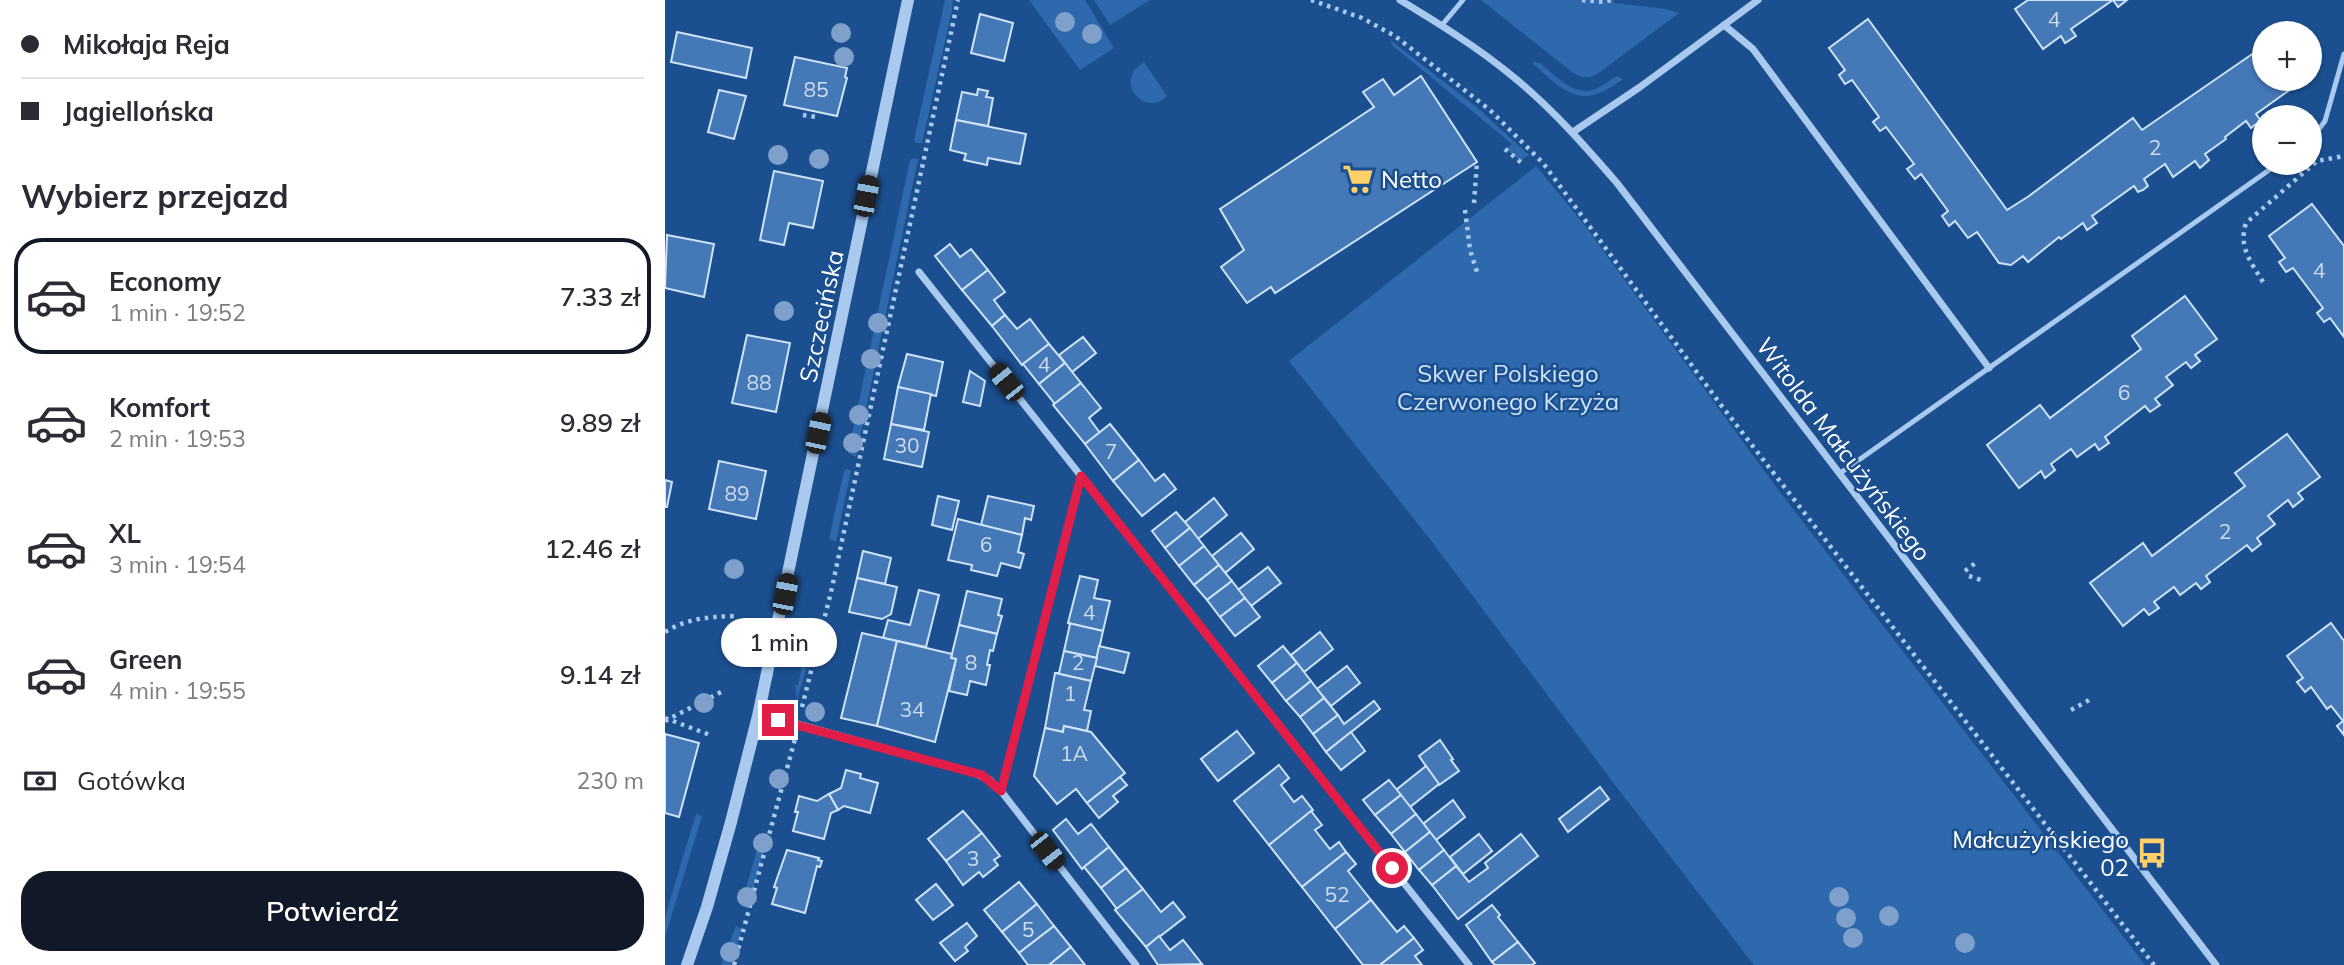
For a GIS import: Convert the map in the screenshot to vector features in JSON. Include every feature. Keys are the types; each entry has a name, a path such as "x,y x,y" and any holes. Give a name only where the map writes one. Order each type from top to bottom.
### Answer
{"street":[{"name":"Szczecińska","path":"687,965 707,907 758,716 908,0"},
{"name":"Witolda Małcużyńskiego","path":"1400,0 1442,25 1512,76 1573,132 1617,183 2216,965"},
{"path":"1573,132 1758,0"},
{"path":"1724,26 1753,49 1989,368"},
{"path":"919,272 1469,965"},
{"path":"1001,791 1081,476"},
{"path":"758,716 798,724 982,775 1001,791 1136,965"}],"lane":[{"path":"1442,25 1463,0"},
{"path":"2322,125 2344,54"},
{"path":"1838,474 2262,175"}],"path":[{"path":"801,708 827,610 958,0"},
{"path":"1311,0 1362,18 1395,36 1490,110 1543,163 1721,405 2154,965"},
{"path":"1582,0 1611,0"},
{"path":"803,114 817,117"},
{"path":"1505,149 1524,165"},
{"path":"2322,159 2344,156"},
{"path":"1474,203 1478,162"},
{"path":"2263,282 2244,250 2243,230 2246,223 2299,175"},
{"path":"1465,210 1469,250 1477,272"},
{"path":"1965,570 1978,561"},
{"path":"1969,576 1984,581"},
{"path":"665,632 685,621 701,617 734,616"},
{"path":"666,719 721,692"},
{"path":"2071,710 2091,699"},
{"path":"666,719 711,735"},
{"path":"734,965 793,750"}],"green space":[{"path":"945,0 953,0 952,10 922,143 916,143 914,140"},
{"path":"1029,0 1085,0 1114,48 1080,70"},
{"path":"1094,0 1150,0 1110,25"},
{"path":"1481,0 1614,0 1614,3 1679,13 1600,72 1586,77 1572,72"},
{"path":"1390,40 1479,109 1529,155 1520,161 1506,149 1512,144 1392,45"},
{"path":"1144,62 1167,96 1158,102 1142,100 1135,95 1131,87 1135,70"},
{"path":"1535,62 1578,90 1593,90 1617,76 1623,79 1608,89 1584,96 1564,90 1532,63"},
{"path":"918,159 856,457 848,453 910,160"},
{"name":"Skwer Polskiego Czerwonego Krzyża","path":"1536,166 1583,223 1776,487 2145,965 1754,965 1429,538 1289,361"},
{"path":"846,469 851,470 836,542 829,539"},
{"path":"820,623 797,700 795,685 798,685 811,624"},
{"path":"696,814 702,816 665,937 665,917"},
{"path":"760,839 767,839 748,909 741,906"},
{"path":"736,926 742,929 731,965 721,965"}],"building":[{"path":"2028,0 2113,0 2071,29 2076,36 2065,43 2061,36 2043,49 2015,9"},
{"path":"2113,0 2127,0 2118,7"},
{"path":"980,14 1013,23 1004,61 971,53"},
{"path":"1868,19 2007,210 2133,118 2142,130 2252,54 2252,91 2288,91 2269,105 2252,105 2252,127 2246,121 2225,137 2226,139 2205,154 2209,160 2200,168 2195,161 2173,177 2165,164 2144,179 2148,186 2143,190 2138,192 2134,186 2092,216 2097,223 2087,230 2083,223 2061,239 2059,237 2028,262 2023,256 2011,265 1999,263 1977,232 1968,238 1955,221 1949,226 1942,216 1948,211 1921,174 1915,179 1907,169 1914,164 1886,127 1880,131 1873,122 1879,117 1852,80 1845,84 1839,75 1845,70 1829,48"},
{"path":"677,32 752,48 746,78 671,62"},
{"path":"795,57 847,68 837,116 784,105"},
{"name":"Netto","path":"1421,76 1477,162 1275,293 1271,287 1247,303 1221,267 1244,250 1220,209 1374,107 1363,92 1383,79 1394,95"},
{"path":"978,89 988,91 986,97 993,98 988,126 956,120 962,92 977,95"},
{"path":"719,90 746,96 734,139 708,132"},
{"path":"956,120 1026,134 1020,164 988,158 987,165 964,160 966,154 950,150"},
{"path":"774,171 823,181 813,228 789,223 784,245 760,240"},
{"path":"2312,204 2344,246 2344,337 2330,318 2324,322 2317,313 2323,308 2293,268 2286,272 2279,262 2285,258 2269,236"},
{"path":"667,235 714,244 704,297 665,288"},
{"path":"950,244 960,257 971,249 988,270 962,290 935,256"},
{"path":"988,270 1005,292 994,300 1005,315 992,326 962,290"},
{"path":"2185,296 2217,339 2195,355 2200,361 2191,368 2186,362 2166,377 2173,385 2155,399 2160,405 2150,412 2145,406 2105,437 2109,443 2099,450 2095,444 2077,457 2071,449 2051,464 2055,470 2045,478 2041,471 2019,488 1987,445 2040,405 2050,418 2141,349 2132,336"},
{"path":"1005,315 1017,329 1030,319 1049,344 1022,365 992,326"},
{"path":"747,335 790,343 776,412 732,403"},
{"path":"1083,337 1096,353 1072,372 1059,355"},
{"path":"1049,344 1065,363 1039,384 1023,364"},
{"path":"907,354 943,362 936,396 898,387"},
{"path":"1065,363 1081,383 1055,404 1039,384"},
{"path":"970,371 985,381 980,406 963,402"},
{"path":"1081,383 1101,408 1089,418 1100,433 1085,444 1053,405"},
{"path":"898,387 931,394 924,430 891,424"},
{"path":"891,424 929,432 922,467 884,459"},
{"path":"1110,424 1139,460 1113,481 1085,444"},
{"path":"2287,434 2320,477 2298,493 2303,499 2293,507 2288,500 2268,516 2275,524 2257,538 2261,544 2252,551 2247,545 2206,576 2210,582 2201,589 2196,583 2180,595 2174,587 2154,602 2159,608 2149,615 2144,609 2123,626 2090,583 2143,543 2152,556 2245,486 2235,473"},
{"path":"1139,460 1155,481 1164,474 1176,489 1142,516 1113,481"},
{"path":"719,461 766,471 756,519 709,509"},
{"path":"665,480 672,482 667,507 665,507"},
{"path":"938,496 959,501 952,530 932,525"},
{"path":"988,496 1034,506 1031,520 1025,518 1022,535 981,525"},
{"path":"1214,498 1227,515 1198,539 1185,522"},
{"path":"1176,512 1190,528 1165,548 1152,531"},
{"path":"958,519 1022,535 1018,552 1024,554 1020,568 1001,563 997,576 971,570 972,565 948,560"},
{"path":"1190,528 1204,546 1179,566 1165,548"},
{"path":"1241,533 1254,549 1225,573 1212,556"},
{"path":"1204,546 1219,565 1194,585 1179,566"},
{"path":"863,551 891,558 885,584 857,578"},
{"path":"1219,565 1232,581 1207,600 1194,585"},
{"path":"1268,567 1281,583 1251,606 1238,590"},
{"path":"1080,576 1098,580 1094,598 1110,601 1103,631 1068,623"},
{"path":"857,578 897,587 891,614 882,619 849,612"},
{"path":"1232,581 1245,598 1220,617 1207,600"},
{"path":"919,590 939,595 926,647 883,638 888,620 910,625"},
{"path":"967,591 1002,599 998,615 1002,616 997,634 959,625"},
{"path":"1245,598 1260,617 1235,636 1220,617"},
{"path":"1068,623 1103,631 1097,658 1064,651 1070,624"},
{"path":"2331,623 2344,641 2344,735 2337,726 2343,721 2331,706 2327,709 2311,687 2305,692 2297,682 2303,678 2287,656"},
{"path":"959,625 997,634 993,651 990,650 986,685 970,681 967,695 949,691 956,659 951,658"},
{"path":"1320,632 1333,649 1304,672 1291,655"},
{"path":"862,633 897,641 877,726 841,718"},
{"path":"897,641 952,654 951,658 956,659 935,742 877,726"},
{"path":"1099,646 1129,653 1124,673 1095,666"},
{"path":"1283,646 1297,663 1272,683 1258,666"},
{"path":"1064,651 1097,658 1091,681 1055,673 1059,673"},
{"path":"1297,663 1311,681 1286,701 1272,683"},
{"path":"1347,666 1360,683 1331,706 1317,689"},
{"path":"1055,673 1091,681 1084,710 1091,711 1087,731 1064,726 1063,732 1045,728"},
{"path":"1311,681 1324,698 1300,717 1286,701"},
{"path":"1324,698 1338,715 1313,734 1300,717"},
{"path":"1374,701 1380,709 1326,752 1313,734 1338,715 1344,724"},
{"path":"1064,726 1091,732 1125,773 1087,803 1076,789 1057,804 1034,776 1045,728 1063,732"},
{"path":"1237,731 1254,753 1218,781 1201,759"},
{"path":"1351,732 1365,751 1341,770 1326,752"},
{"path":"665,734 699,743 679,817 665,813"},
{"path":"1440,740 1459,771 1439,785 1419,756"},
{"path":"1279,765 1289,778 1281,785 1294,802 1302,796 1313,810 1269,845 1234,801"},
{"path":"1426,766 1439,784 1410,807 1396,790"},
{"path":"846,770 861,774 860,778 878,783 870,813 844,806 838,810 829,794 841,788"},
{"path":"1120,777 1127,785 1113,796 1118,802 1099,818 1087,803"},
{"path":"1389,780 1401,795 1375,815 1363,800"},
{"path":"1600,787 1609,799 1568,832 1559,819"},
{"path":"829,794 838,810 831,813 824,839 793,831 799,796 817,801"},
{"path":"1401,795 1416,814 1391,834 1375,815"},
{"path":"1453,800 1465,817 1436,840 1423,824"},
{"path":"963,811 982,833 946,861 928,839"},
{"path":"1311,811 1322,825 1315,830 1330,849 1339,842 1346,852 1302,887 1269,845"},
{"path":"1416,814 1430,832 1405,852 1391,834"},
{"path":"1066,819 1078,834 1091,824 1109,847 1082,869 1053,830"},
{"path":"1430,832 1444,850 1419,870 1405,852"},
{"path":"982,833 1000,856 994,860 998,865 983,877 979,872 963,885 946,861"},
{"path":"1479,834 1492,851 1463,874 1450,857"},
{"path":"1521,834 1538,856 1458,919 1432,885 1456,866 1469,882 1488,868 1485,863"},
{"path":"1109,847 1126,868 1101,888 1084,867"},
{"path":"787,850 822,861 820,867 817,866 805,913 772,904 777,888 774,887"},
{"path":"1444,850 1456,866 1432,885 1419,870"},
{"path":"1346,852 1356,864 1348,871 1371,900 1335,929 1302,887"},
{"path":"1126,868 1143,889 1117,909 1101,888"},
{"path":"1019,882 1037,904 1002,932 984,910"},
{"path":"936,884 953,905 933,920 916,900"},
{"path":"1143,889 1161,912 1173,902 1185,917 1146,947 1115,910"},
{"path":"1371,900 1397,932 1404,926 1414,938 1380,965 1363,965 1335,929"},
{"path":"1037,904 1054,926 1019,953 1002,932"},
{"path":"1492,905 1518,942 1492,962 1466,925"},
{"path":"967,923 977,936 965,947 968,951 955,961 940,943"},
{"path":"1054,926 1071,947 1049,965 1028,965 1019,953"},
{"path":"1159,936 1170,950 1183,940 1202,964 1158,965 1146,947"},
{"path":"1414,938 1423,950 1415,956 1422,965 1380,965"},
{"path":"1518,942 1535,963 1495,965 1492,962"},
{"path":"1071,947 1085,965 1049,965"}],"place":[{"name":"Netto","path":"1358,179"},
{"name":"Małcużyńskiego 02","path":"2152,853"}],"route":[{"path":"778,720 982,775 1001,791 1081,476 1392,868"}]}
